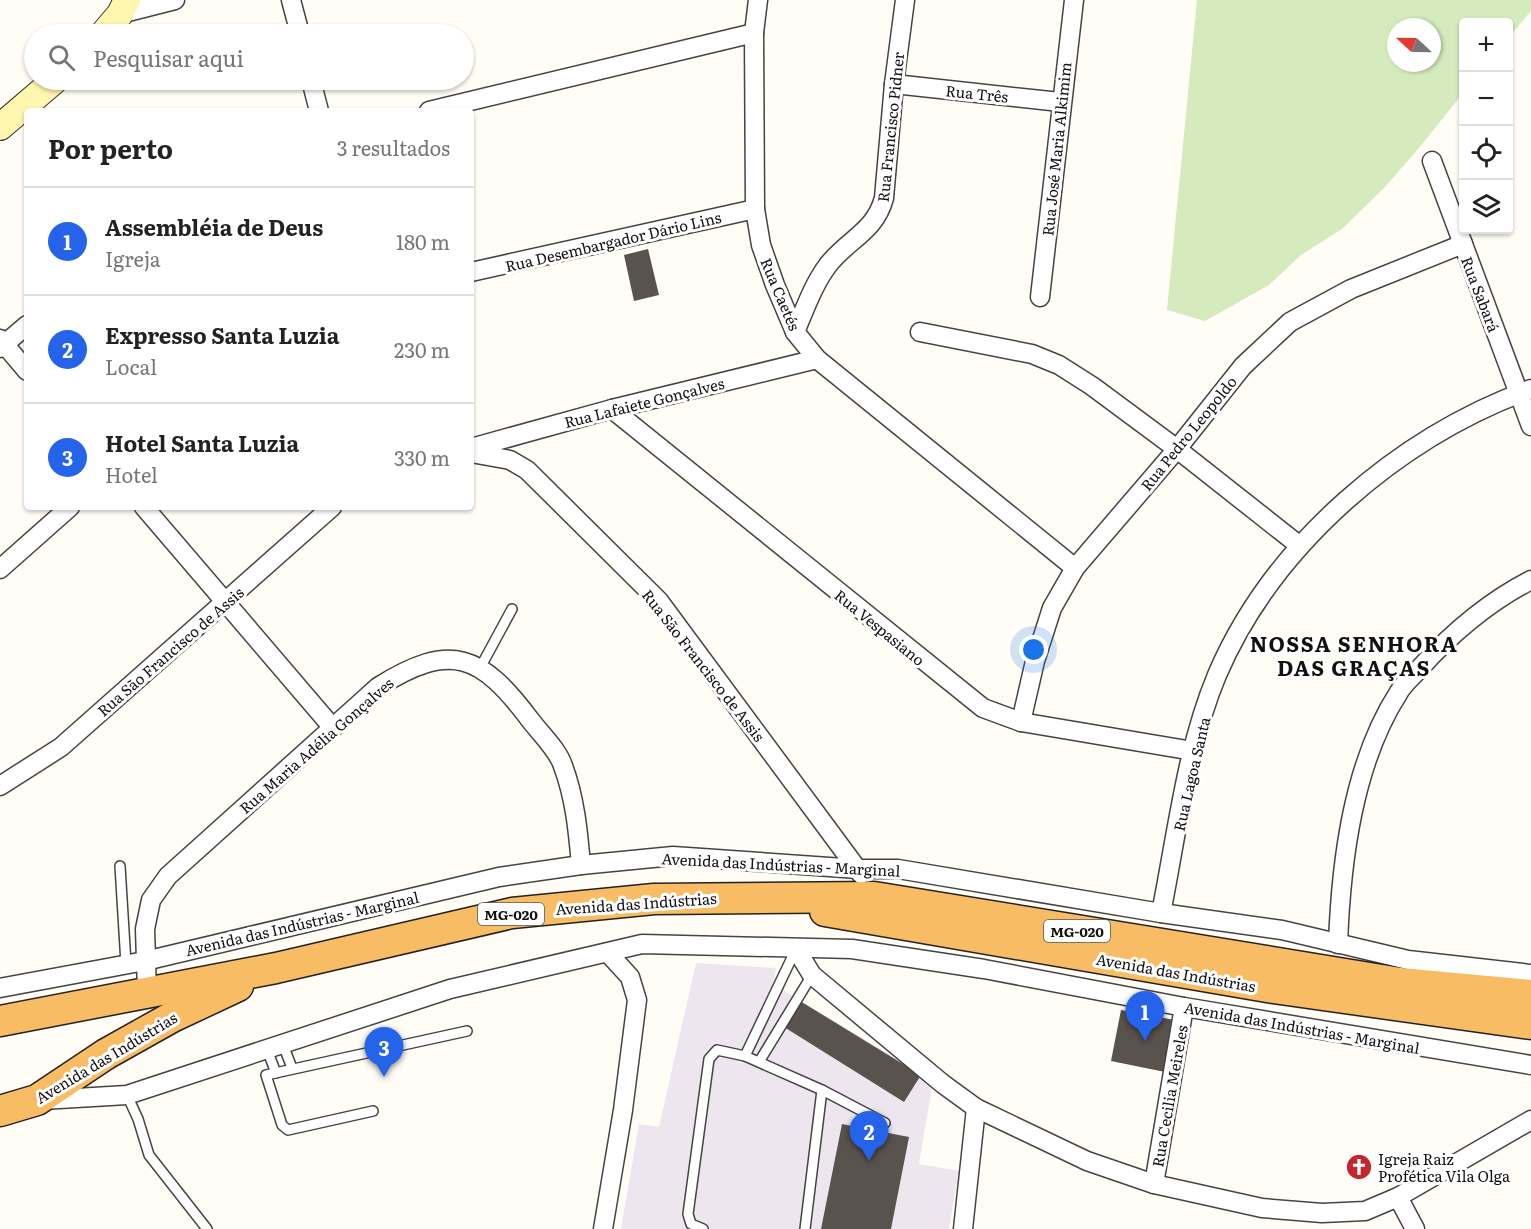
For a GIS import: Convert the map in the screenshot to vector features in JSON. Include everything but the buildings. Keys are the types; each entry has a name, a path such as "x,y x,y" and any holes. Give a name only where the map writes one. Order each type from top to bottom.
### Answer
{"highway":[{"name":"Avenida das Indústrias","path":"752,897 1273,988 1531,1024"},
{"name":"Avenida das Indústrias","path":"0,1021 276,968 512,913 642,900 752,897 874,897 1404,971 1531,995"},
{"name":"Avenida das Indústrias","path":"0,1112 37,1100 125,1043 172,1017 276,968"}],"main road":[{"path":"111,24 124,7"},
{"path":"0,128 44,90"}],"street":[{"path":"124,7 175,0"},
{"path":"291,0 297,24"},
{"name":"Rua Caetés","path":"758,0 754,33 755,209 761,245 774,285 795,332 817,358 1075,568"},
{"name":"Rua Francisco Pidner","path":"795,332 812,292 829,264 880,214 884,198 894,84 905,0"},
{"name":"Rua José Maria Alkimim","path":"1040,297 1060,102 1074,0"},
{"path":"442,108 754,33"},
{"name":"Rua Três","path":"894,84 1060,102"},
{"path":"314,90 318,108"},
{"name":"Rua Sabará","path":"1432,161 1462,244 1525,391 1531,426"},
{"name":"Rua Desembargador Dário Lins","path":"474,271 755,209"},
{"name":"Rua Pedro Leopoldo","path":"1021,722 1035,661 1052,608 1075,568 1177,449 1243,366 1290,322 1351,289 1462,244"},
{"path":"24,327 1,344 24,368"},
{"path":"920,332 1032,354 1059,365 1092,386 1177,449 1300,546"},
{"name":"Rua Lafaiete Gonçalves","path":"474,447 612,409 817,358"},
{"name":"Rua Lagoa Santa","path":"1161,913 1193,751 1217,675 1252,609 1300,546 1346,499 1420,442 1525,391"},
{"name":"Rua Vespasiano","path":"612,409 946,681 983,708 1021,722 1193,751"},
{"name":"Rua São Francisco de Assis","path":"474,454 510,460 527,470 659,600 858,869 874,897"},
{"path":"0,569 67,510"},
{"path":"147,510 333,728"},
{"name":"Rua São Francisco de Assis","path":"0,786 61,747 329,510"},
{"path":"1338,944 1340,884 1353,810 1370,752 1399,691 1450,635 1511,591 1531,580"},
{"name":"Rua Maria Adélia Gonçalves","path":"147,992 146,929 152,900 168,876 378,687 405,670 439,658 462,660 487,671 518,703 562,762 574,804 581,865"},
{"name":"Avenida das Indústrias - Marginal","path":"0,988 145,961 499,877 581,865 673,856 858,869 897,868 1161,913 1282,930 1338,944 1404,971 1531,974"},
{"path":"984,969 989,939"},
{"name":"Avenida das Indústrias - Marginal","path":"37,1100 127,1095 450,989 642,944 852,949 984,969 1184,1007 1531,1065"},
{"path":"796,949 812,975 943,1084 976,1108 1087,1161 1154,1184 1262,1208 1322,1213 1365,1211 1398,1197 1531,1120"},
{"path":"812,975 825,950"},
{"path":"1059,984 1063,952"},
{"path":"603,1229 623,1110 637,1000 630,977 608,953"},
{"path":"1372,1001 1390,994 1404,971"},
{"name":"Rua Cecilia Meireles","path":"1154,1184 1184,1007"},
{"path":"963,1229 976,1108"},
{"path":"1398,1197 1415,1229"}],"lane":[{"path":"480,668 512,609"},
{"path":"120,866 126,964"},
{"path":"745,1056 796,949"},
{"path":"759,1062 812,975"},
{"path":"373,1111 288,1130 282,1125 266,1075 467,1031"},
{"path":"274,1045 292,1068"},
{"path":"274,1045 276,1073"},
{"path":"703,1229 691,1224 688,1214 709,1059 717,1050 745,1056 759,1062 822,1090 885,1123"},
{"path":"805,1229 822,1090"},
{"path":"127,1095 138,1119 149,1155 207,1229"}],"shaded area":[{"path":"696,963 776,968 773,984 933,1081 919,1164 959,1171 949,1229 621,1229 639,1124 659,1127"}],"green space":[{"path":"1197,0 1531,0 1531,11 1513,32 1513,18 1459,18 1459,98 1419,148 1384,188 1342,229 1301,255 1269,285 1205,321 1167,310"}],"place":[{"name":"Assembléia de Deus","path":"1145,1041"},
{"name":"Hotel Santa Luzia","path":"384,1077"},
{"name":"Expresso Santa Luzia","path":"869,1161"},
{"name":"Igreja Raiz Profética Vila Olga","path":"1359,1167"}],"district":[{"name":"NOSSA SENHORA DAS GRAÇAS","path":"1354,654"}]}
